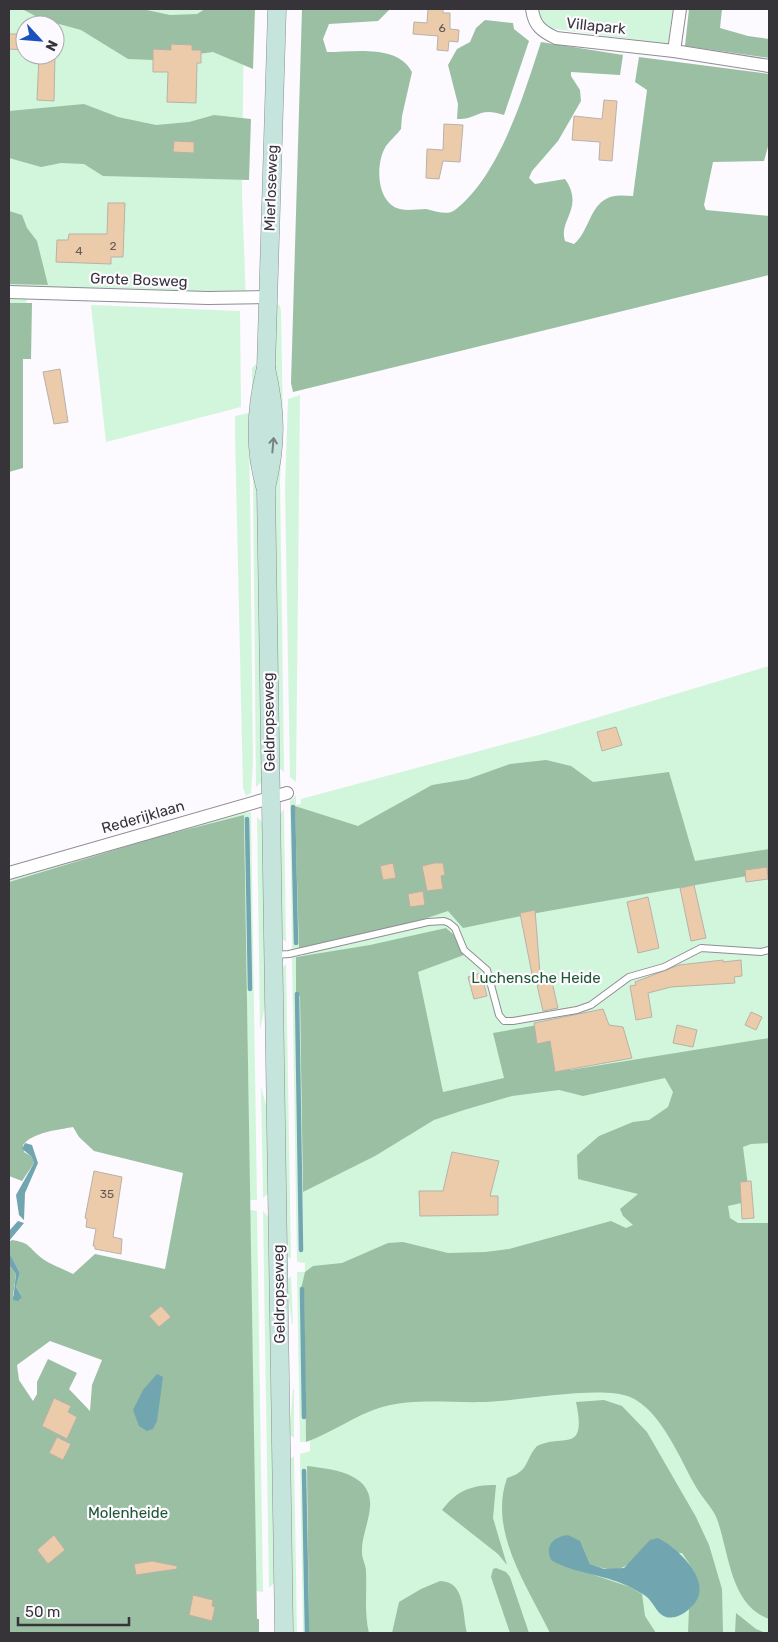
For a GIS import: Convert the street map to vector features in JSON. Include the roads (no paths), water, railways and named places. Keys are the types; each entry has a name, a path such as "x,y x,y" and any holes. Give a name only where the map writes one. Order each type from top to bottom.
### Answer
{"main road":[{"name":"Mierloseweg","path":"266,404 277,9"},
{"name":"Geldropseweg","path":"266,404 258,454 266,488 284,1633"}],"street":[{"name":"Villapark","path":"532,9 534,21 543,31 556,38 674,51 769,66"},
{"path":"674,51 680,9"},
{"name":"Grote Bosweg","path":"9,292 208,298 268,297"},
{"name":"Rederijklaan","path":"9,873 287,793"}],"lane":[{"path":"273,956 428,922 444,921 454,928 464,950 487,970 499,1014 504,1020 513,1021 577,1010 591,1005 629,977 664,968 702,948 769,950"}],"water":[{"path":"25,1143 32,1145 38,1163 25,1193 24,1220 19,1215 16,1195 34,1163 31,1156 22,1149"},
{"path":"18,1221 24,1223 9,1241 9,1231"},
{"path":"9,1252 20,1273 16,1287 22,1297 18,1301 13,1300 16,1274 9,1265"},
{"path":"157,1374 163,1377 157,1421 153,1429 147,1431 139,1426 133,1410 143,1390"},
{"path":"568,1535 580,1541 590,1564 604,1569 624,1568 650,1540 658,1538 677,1551 693,1570 698,1580 700,1591 697,1601 681,1615 666,1617 658,1612 650,1600 632,1588 613,1580 572,1569 552,1561 549,1547 554,1540"}],"waterway":[{"path":"293,807 296,943"},
{"path":"247,819 250,989"},
{"path":"297,994 301,1250"},
{"path":"302,1289 304,1417"},
{"path":"304,1471 307,1633"}],"park label":[{"name":"Luchensche Heide","path":"536,978"},
{"name":"Molenheide","path":"128,1513"}]}
